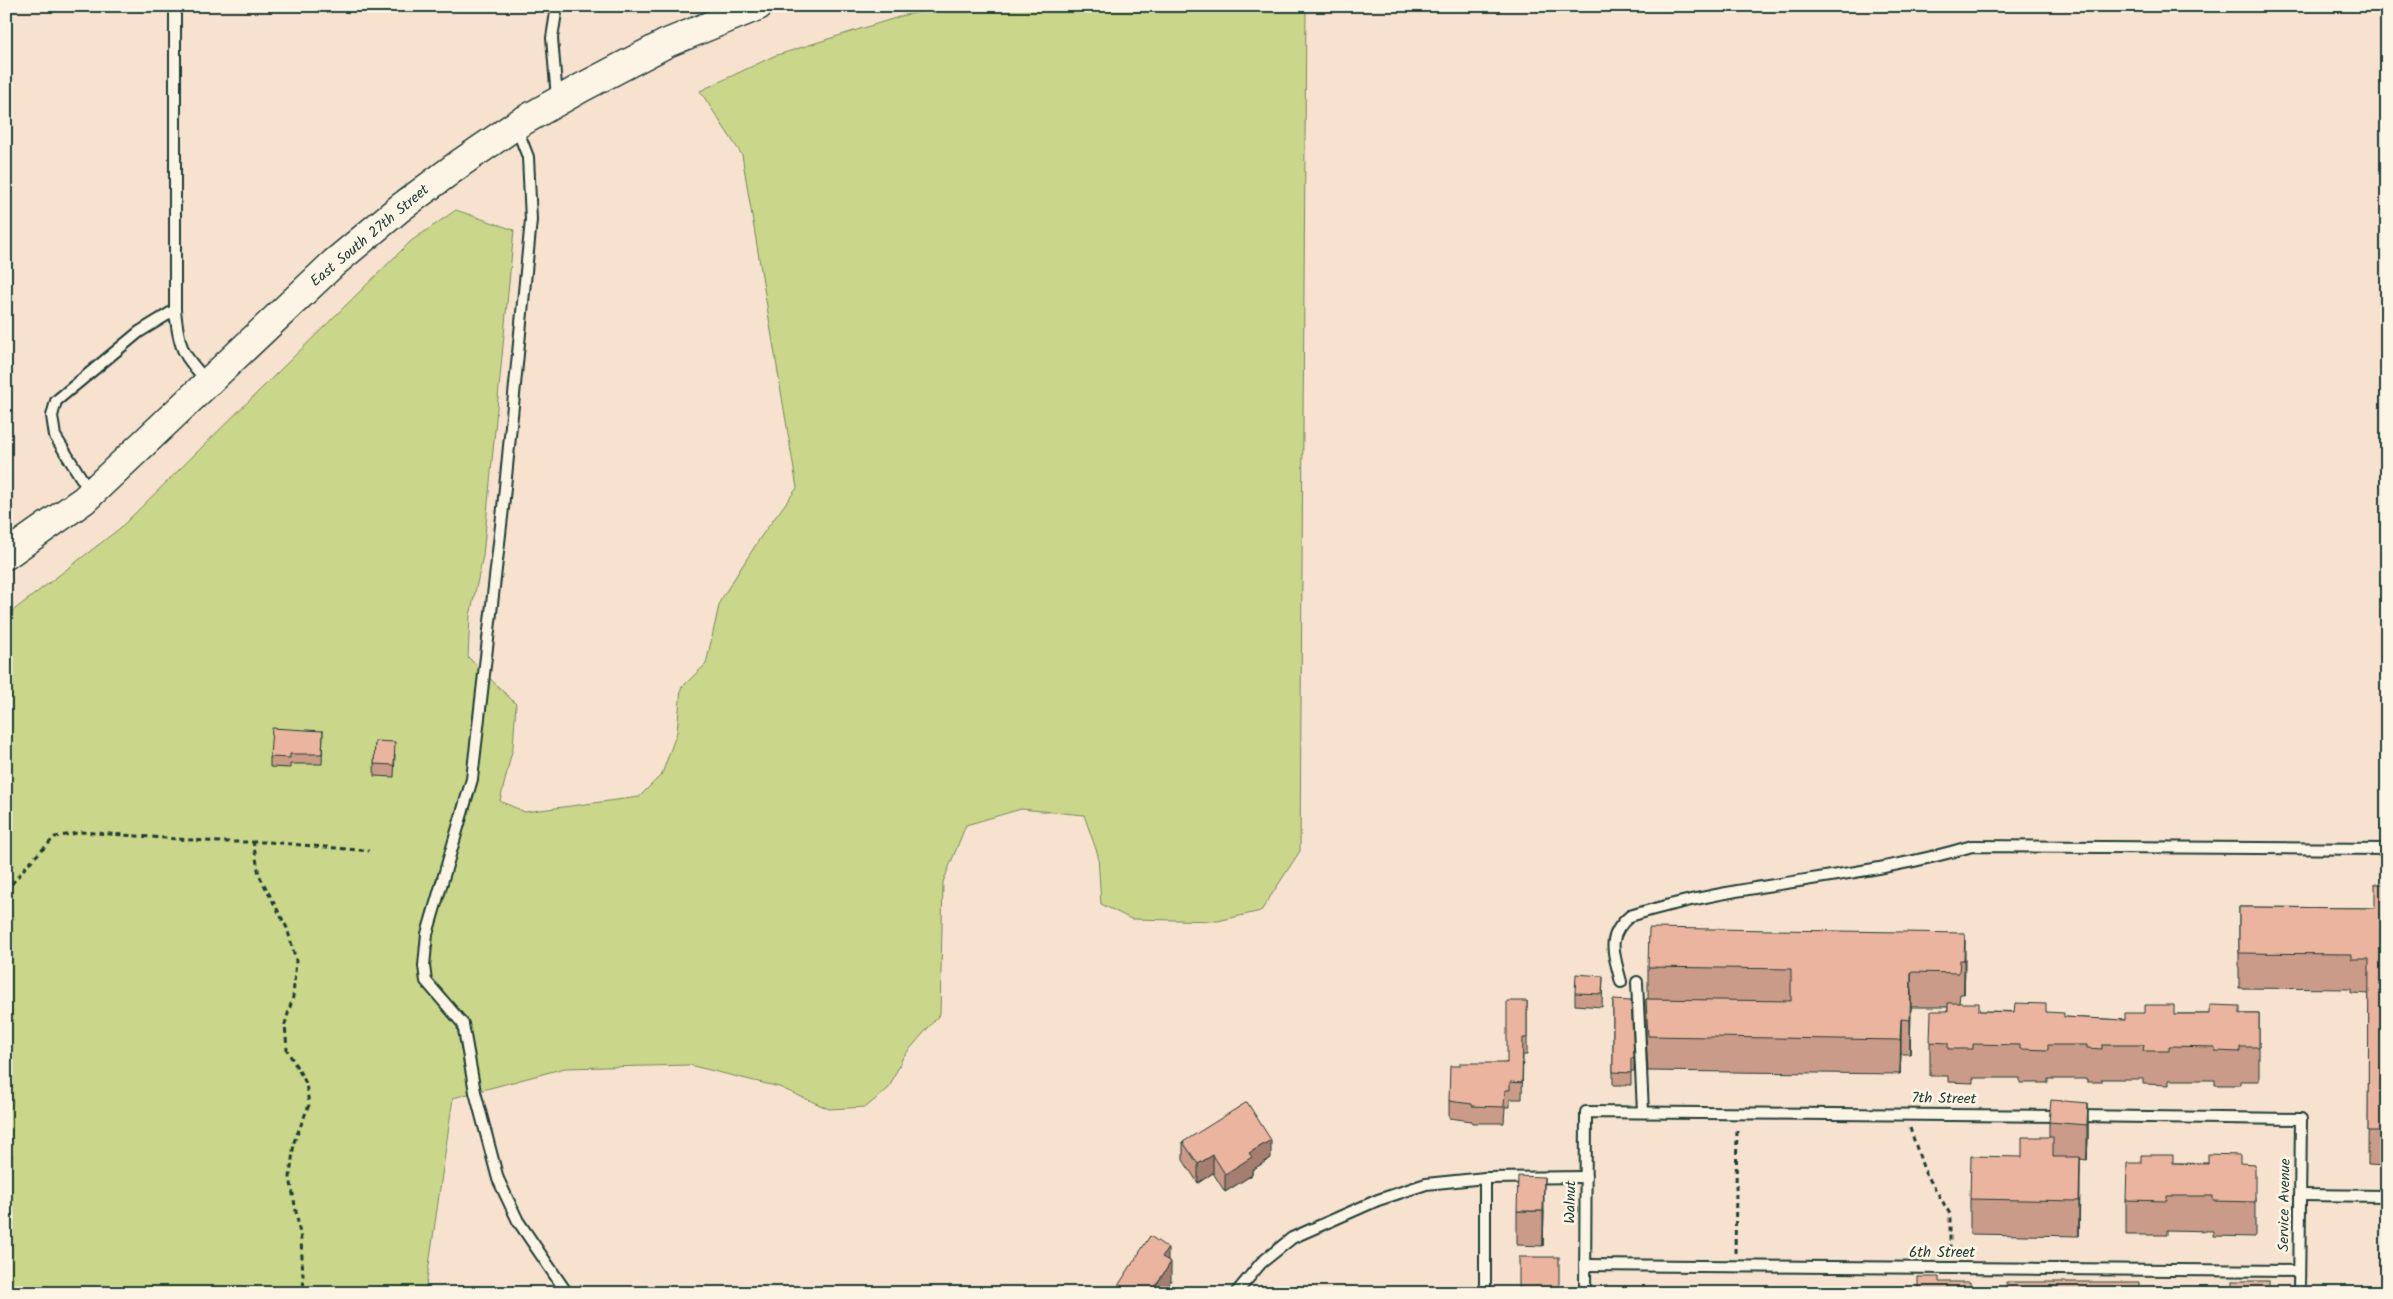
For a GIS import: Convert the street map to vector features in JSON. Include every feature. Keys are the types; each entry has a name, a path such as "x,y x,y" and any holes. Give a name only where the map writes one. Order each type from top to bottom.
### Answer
{"main road":[{"name":"East South 27th Street","path":"6,554 91,493 341,257 400,208 516,125 667,43 758,6"}],"lane":[{"path":"175,6 175,310 178,341 189,361 209,382"},
{"path":"557,6 552,38 558,102"},
{"path":"516,125 528,157 531,220 503,508 472,779 427,934 424,966 426,981 463,1024 475,1092 498,1179 518,1221 567,1293"},
{"path":"91,493 55,436 52,416 56,401 140,332 175,310"},
{"path":"1621,982 1614,955 1614,934 1620,924 1630,916 1708,896 1855,873 1934,858 1972,846 2387,849"},
{"path":"1637,982 1643,1112"},
{"name":"7th Street","path":"1586,1112 2301,1119"},
{"name":"Walnut","path":"1585,1293 1586,1112"},
{"name":"Service Avenue","path":"2299,1293 2301,1119"},
{"path":"1237,1292 1261,1263 1292,1238 1378,1200 1426,1184 1485,1178 1586,1177"},
{"path":"1485,1178 1485,1293"},
{"path":"2300,1195 2387,1196"},
{"name":"6th Street","path":"1585,1265 2299,1271"}],"path":[{"path":"6,892 28,864 55,837 82,832 370,851"},
{"path":"253,842 259,875 287,928 296,960 293,997 285,1024 287,1050 306,1083 309,1105 294,1142 290,1177 301,1240 304,1293"},
{"path":"1735,1266 1737,1113"},
{"path":"1910,1114 1912,1137 1924,1170 1950,1214 1950,1268"}],"green space":[{"path":"950,6 1306,6 1300,851 1261,911 1218,921 1131,919 1101,904 1098,855 1084,815 1021,809 966,825 943,882 940,1014 903,1057 889,1088 866,1107 829,1109 779,1087 689,1065 565,1068 453,1098 425,1293 6,1293 6,616 119,529 411,241 456,210 514,230 483,556 470,616 468,657 516,704 513,747 500,801 525,812 639,797 662,774 677,732 681,688 706,664 720,601 762,535 797,488 742,155 700,91 774,56 905,15"}],"building":[{"path":"272,728 323,731 322,754 290,754 290,758 270,757"},
{"path":"375,741 395,742 394,765 374,764"},
{"path":"2375,884 2387,884 2387,1131 2368,1131 2369,959 2351,959 2351,954 2239,953 2239,907 2375,908"},
{"path":"1649,928 1965,933 1964,960 1960,960 1959,973 1911,972 1910,1020 1901,1019 1900,1040 1648,1036 1646,999 1791,1001 1791,969 1648,967"},
{"path":"1576,974 1603,976 1602,994 1575,993"},
{"path":"1613,1000 1631,1001 1634,1059 1631,1058 1631,1073 1613,1072"},
{"path":"1507,1001 1527,1001 1527,1038 1523,1038 1522,1083 1510,1082 1510,1090 1505,1090 1504,1107 1472,1106 1472,1104 1449,1101 1450,1066 1460,1066 1460,1063 1507,1063"},
{"path":"1948,1003 1979,1003 1979,1011 2014,1012 2015,1003 2046,1004 2046,1012 2064,1013 2064,1017 2125,1020 2125,1013 2145,1013 2145,1005 2174,1005 2174,1014 2210,1014 2210,1005 2240,1006 2240,1014 2259,1014 2259,1047 2240,1047 2240,1052 2215,1051 2215,1047 2169,1046 2169,1051 2143,1051 2144,1045 2102,1045 2102,1049 2087,1048 2087,1045 2048,1045 2048,1050 2020,1049 2020,1045 1973,1044 1973,1049 1948,1049 1948,1043 1930,1042 1931,1011 1948,1011"},
{"path":"2051,1100 2088,1103 2087,1125 2049,1122"},
{"path":"1247,1102 1271,1140 1249,1153 1252,1157 1225,1174 1213,1155 1198,1164 1183,1142"},
{"path":"2022,1137 2053,1137 2053,1157 2080,1157 2079,1201 1970,1199 1971,1156 2022,1157"},
{"path":"6,1152 12,1154 6,1170"},
{"path":"2208,1154 2240,1155 2240,1163 2255,1164 2255,1202 2213,1201 2213,1196 2167,1196 2167,1201 2126,1200 2127,1163 2141,1163 2141,1155 2173,1155 2173,1163 2208,1164"},
{"path":"1518,1176 1544,1177 1543,1211 1517,1211"},
{"path":"1150,1236 1168,1248 1162,1257 1171,1262 1151,1293 1115,1293 1114,1292"},
{"path":"1519,1257 1559,1257 1559,1293 1519,1293"},
{"path":"1918,1277 1939,1277 1939,1282 1970,1282 1970,1293 1918,1293"},
{"path":"2233,1281 2269,1281 2269,1293 2233,1293"},
{"path":"2006,1282 2139,1282 2139,1293 2007,1293"}]}
